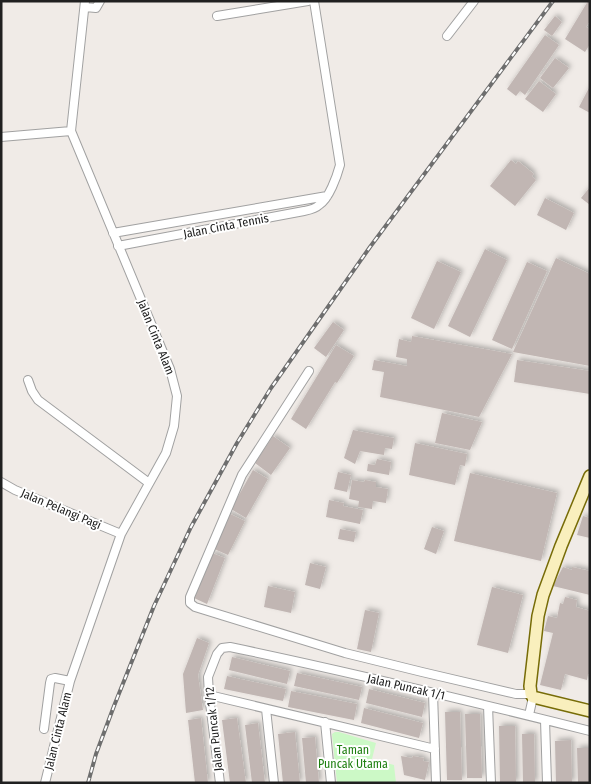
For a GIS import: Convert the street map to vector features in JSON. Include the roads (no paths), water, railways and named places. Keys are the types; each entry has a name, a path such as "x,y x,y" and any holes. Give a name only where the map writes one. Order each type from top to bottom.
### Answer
{"street":[{"path":"85,4 96,8 100,1"},
{"path":"217,16 308,1"},
{"name":"Jalan Cinta Tennis","path":"118,246 304,212 324,202 340,164 314,1"},
{"path":"447,36 474,1"},
{"name":"Jalan Cinta Alam","path":"45,783 70,681 121,534 166,453 174,426 177,396 170,369 71,131 85,4"},
{"path":"1,138 71,131"},
{"name":"Jalan Cinta Tennis","path":"113,232 327,196"},
{"path":"301,200 304,212"},
{"path":"309,372 242,475 190,597 190,603 194,607 345,653 590,711"},
{"path":"28,380 38,400 149,483"},
{"path":"528,715 532,696 530,686 537,624 543,594 590,476"},
{"name":"Jalan Pelangi Pagi","path":"1,482 15,490 121,534"},
{"name":"Jalan Puncak 1/1","path":"222,648 230,647 296,661 590,731"},
{"name":"Jalan Puncak 1/12","path":"220,783 208,677 217,654 222,648"},
{"path":"44,729 52,679 70,681"},
{"path":"433,693 436,783"},
{"path":"209,695 435,749"},
{"path":"488,706 491,783"},
{"path":"266,709 274,783"},
{"path":"545,720 547,783"},
{"path":"324,722 331,783"}],"railway":[{"path":"88,783 96,754 154,606 191,527 237,443 271,388 370,247 553,1"}],"park label":[{"name":"Taman Puncak Utama","path":"353,757"}]}
